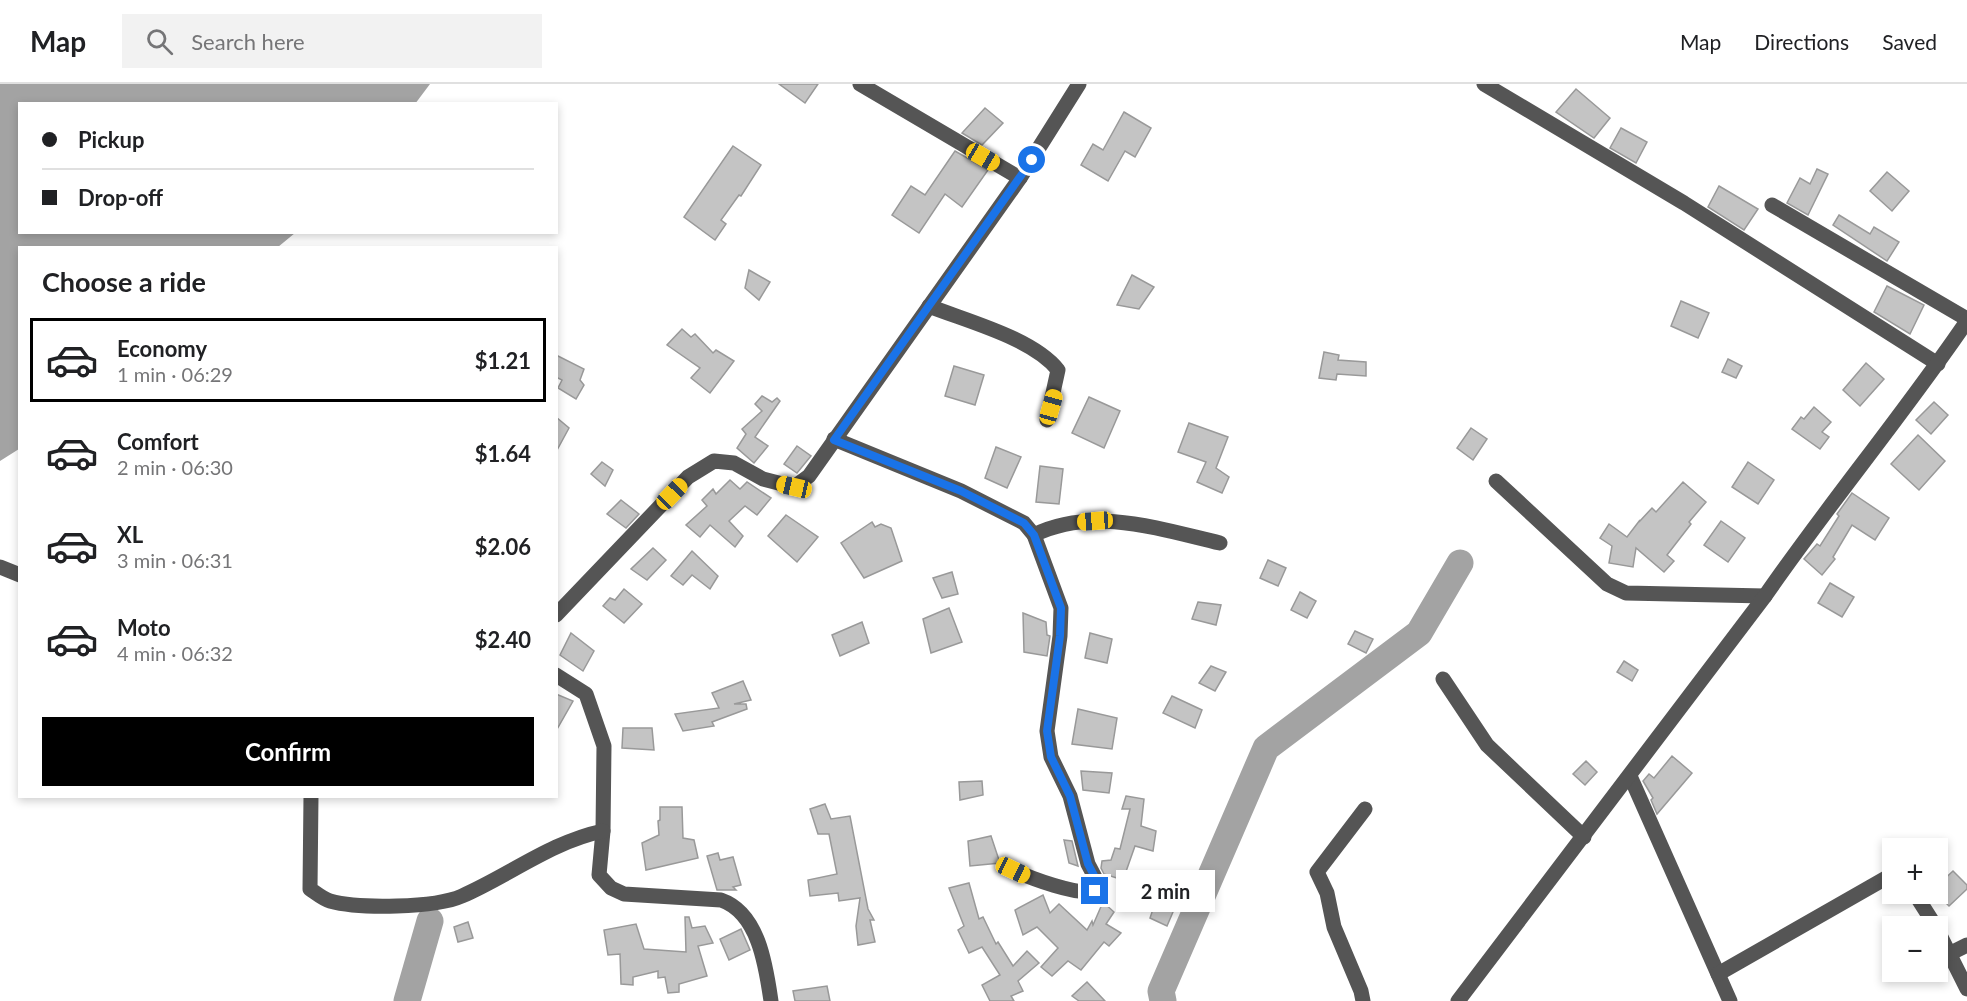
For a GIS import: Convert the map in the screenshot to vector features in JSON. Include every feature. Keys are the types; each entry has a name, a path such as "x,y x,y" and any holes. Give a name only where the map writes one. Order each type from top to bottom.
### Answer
{"street":[{"path":"860,84 1020,178"},
{"path":"558,613 688,477 714,461 734,463 762,479 794,487 809,476 1020,178 1079,84"},
{"path":"1485,84 1684,202 1938,364"},
{"path":"1458,1001 1765,596 1803,542 1938,364 1967,320 1772,205"},
{"path":"929,306 1007,338 1050,360 1058,370 1047,420"},
{"path":"834,440 961,491 1024,523 1034,535 1061,608 1060,636 1047,731 1051,757 1070,796 1088,864 1098,883 1095,891 1087,893 1038,880 1013,870"},
{"path":"1496,481 1606,584 1626,593 1765,596"},
{"path":"1034,535 1066,523 1113,522 1131,523 1220,543"},
{"path":"0,567 18,574"},
{"path":"558,676 586,694 604,746 603,831 599,875 611,888 624,894 721,900 732,904 740,910 765,960 771,1001"},
{"path":"1443,679 1487,745 1584,837"},
{"path":"1630,776 1730,1001"},
{"path":"311,798 310,889 328,900 353,905 399,905 461,897 560,845 581,836 603,831"},
{"path":"1363,1001 1362,991 1334,927 1327,893 1317,872 1365,809"},
{"path":"1718,974 1882,880"},
{"path":"1951,953 1967,945"},
{"path":"1948,948 1967,989"}],"shaded area":[{"path":"0,84 430,84 416,102 18,102 18,234 294,234 279,246 18,246 18,450 0,461"}],"building":[{"path":"779,84 818,84 805,103"},
{"path":"1576,89 1610,118 1594,138 1556,112"},
{"path":"985,108 1003,123 982,145 962,133"},
{"path":"1124,112 1151,128 1135,157 1125,151 1108,181 1081,165 1093,144 1103,150"},
{"path":"1621,128 1647,142 1636,163 1610,148"},
{"path":"733,146 761,165 741,196 739,195 721,220 726,224 715,240 684,217"},
{"path":"955,151 988,170 962,207 945,194 919,233 892,215 911,186 925,195"},
{"path":"1817,169 1828,174 1808,215 1787,203 1800,178 1810,184"},
{"path":"1887,172 1909,191 1892,211 1870,191"},
{"path":"1719,186 1758,209 1744,230 1708,207"},
{"path":"1839,215 1870,234 1874,227 1899,242 1887,261 1833,225"},
{"path":"749,270 770,282 759,300 745,288"},
{"path":"1132,275 1154,287 1139,309 1117,305"},
{"path":"1887,286 1924,305 1910,334 1874,312"},
{"path":"1681,301 1709,313 1698,338 1671,326"},
{"path":"682,329 691,337 695,334 713,353 716,350 734,361 710,393 691,378 700,368 667,345"},
{"path":"1324,352 1339,355 1338,360 1366,362 1366,376 1337,374 1336,380 1319,378"},
{"path":"558,356 584,369 580,380 584,385 576,399 558,388 562,380 558,378"},
{"path":"1728,359 1742,366 1736,378 1722,372"},
{"path":"1866,363 1884,379 1860,406 1843,390"},
{"path":"954,366 984,375 975,405 945,396"},
{"path":"762,396 772,402 777,398 780,401 755,437 768,446 754,463 737,448 746,434 742,429 762,411 755,404"},
{"path":"1089,397 1120,411 1104,448 1072,433"},
{"path":"1934,402 1948,415 1931,434 1916,420"},
{"path":"1814,407 1831,422 1822,432 1829,437 1820,449 1792,429 1801,417 1804,419"},
{"path":"558,419 569,428 558,448"},
{"path":"1189,423 1228,437 1216,468 1229,477 1222,493 1197,482 1206,462 1178,452"},
{"path":"1471,428 1487,439 1473,460 1457,448"},
{"path":"1918,435 1945,461 1919,490 1891,464"},
{"path":"797,446 811,456 797,473 784,464"},
{"path":"996,447 1021,457 1007,488 985,478"},
{"path":"602,462 613,470 605,486 591,474"},
{"path":"1748,462 1774,480 1758,504 1732,487"},
{"path":"1040,466 1063,469 1059,504 1036,502"},
{"path":"730,480 740,489 747,482 771,498 757,515 745,506 729,521 743,536 735,547 710,525 700,537 686,525 707,506 702,500 713,489 716,494"},
{"path":"1683,482 1706,502 1689,522 1691,524 1667,555 1674,561 1664,572 1636,548 1633,567 1609,563 1612,546 1600,538 1609,524 1627,537 1652,508 1656,512"},
{"path":"1852,493 1889,518 1875,540 1852,525 1833,557 1835,559 1822,575 1804,559 1817,544 1820,546 1839,516 1837,514"},
{"path":"621,500 639,514 626,528 607,514"},
{"path":"786,515 818,537 797,562 768,536"},
{"path":"1721,521 1745,538 1728,562 1704,545"},
{"path":"872,522 875,527 881,524 891,528 902,561 864,578 841,543"},
{"path":"653,548 666,560 647,580 631,569"},
{"path":"692,551 718,576 710,589 692,575 683,585 671,576"},
{"path":"1268,560 1286,568 1278,586 1260,578"},
{"path":"952,572 958,594 942,598 933,578"},
{"path":"1830,583 1854,597 1842,617 1818,603"},
{"path":"624,589 642,604 624,623 603,606 610,598 615,600"},
{"path":"1300,592 1316,601 1307,618 1291,610"},
{"path":"1198,602 1221,605 1216,625 1192,619"},
{"path":"949,608 962,642 931,653 923,619"},
{"path":"1023,613 1046,622 1047,635 1050,636 1047,656 1024,652"},
{"path":"862,622 869,643 840,656 832,635"},
{"path":"1355,631 1373,639 1366,653 1348,644"},
{"path":"571,633 594,651 583,671 560,655"},
{"path":"1090,633 1112,639 1107,663 1085,658"},
{"path":"1624,661 1638,670 1632,681 1617,672"},
{"path":"1211,666 1226,672 1215,691 1199,683"},
{"path":"743,681 751,700 734,704 746,704 747,709 712,722 714,726 683,731 675,714 719,708 712,693"},
{"path":"558,695 573,701 558,727"},
{"path":"1172,696 1202,710 1195,728 1163,713"},
{"path":"1078,709 1117,718 1112,749 1072,744"},
{"path":"623,728 652,728 654,750 622,748"},
{"path":"1672,756 1692,773 1657,814 1651,800 1653,798 1643,781 1649,774 1654,778"},
{"path":"1586,761 1597,772 1585,785 1573,774"},
{"path":"1081,771 1112,773 1109,793 1083,790"},
{"path":"982,781 983,795 960,800 959,782"},
{"path":"1126,796 1144,799 1141,826 1156,831 1153,851 1135,846 1123,880 1104,874 1101,868 1102,861 1111,860 1115,848 1120,849 1130,809 1122,809"},
{"path":"825,804 831,819 850,816 868,909 874,920 870,920 875,942 858,945 856,926 860,898 839,901 838,893 810,896 808,880 837,874 829,834 818,834 810,809"},
{"path":"660,807 682,807 683,838 694,840 698,858 646,870 642,843 659,835"},
{"path":"991,836 1000,863 970,866 968,841"},
{"path":"1064,840 1072,841 1078,866 1069,863"},
{"path":"718,853 720,860 733,857 741,885 733,887 736,890 717,890 707,856"},
{"path":"1953,871 1967,885 1967,889 1949,906 1947,904 1948,876"},
{"path":"969,883 979,919 983,917 996,944 998,942 1013,966 1027,951 1039,963 1018,981 1023,991 1011,996 1014,1001 990,1001 982,985 1000,975 982,947 969,953 958,930 964,926 949,888"},
{"path":"1043,895 1050,913 1059,904 1087,930 1092,921 1093,925 1103,902 1114,912 1106,924 1121,933 1109,946 1104,942 1081,970 1068,961 1052,976 1041,967 1058,948 1037,927 1023,935 1015,910"},
{"path":"1157,897 1176,905 1167,926 1150,918"},
{"path":"685,917 689,917 692,928 705,926 713,943 698,946 707,976 679,984 679,992 668,993 665,977 658,978 658,971 633,977 633,985 621,984 620,954 608,955 604,930 636,924 644,949 686,952"},
{"path":"468,922 473,938 458,942 454,927"},
{"path":"741,929 750,950 729,960 720,939"},
{"path":"1087,982 1105,1001 1079,1001 1072,996"},
{"path":"827,986 830,1001 795,1001 793,991"}],"waterway":[{"path":"1163,1001 1161,991 1266,748 1419,633 1460,563"},
{"path":"407,1001 430,921"}],"route":[{"path":"1032,160 834,440 961,491 1028,525 1034,535 1061,608 1060,636 1047,731 1051,757 1070,796 1088,864 1098,883 1095,891"}]}
